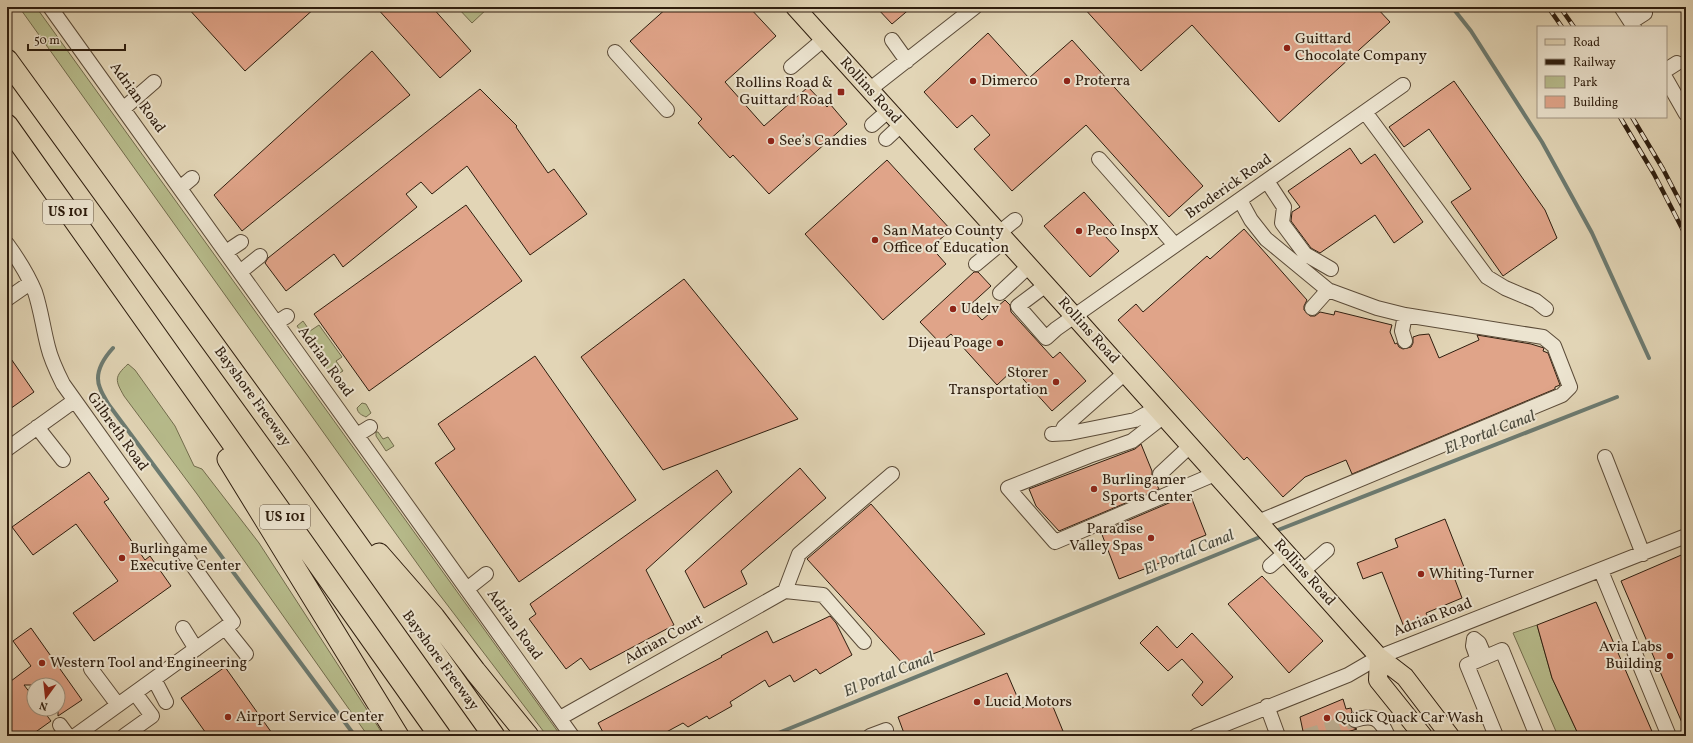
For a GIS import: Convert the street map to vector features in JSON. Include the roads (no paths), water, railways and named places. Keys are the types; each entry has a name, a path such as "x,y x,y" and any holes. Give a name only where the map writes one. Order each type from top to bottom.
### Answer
{"highway":[{"name":"Bayshore Freeway","path":"7,60 298,461 494,736"},
{"name":"US 101","path":"7,125 440,736"},
{"path":"130,298 398,736"},
{"path":"298,461 434,617 475,671 528,736"}],"main road":[{"name":"Rollins Road","path":"795,7 1379,657 1405,677 1450,736"},
{"path":"1379,657 1378,680 1423,736"}],"street":[{"name":"Adrian Road","path":"50,7 240,272 282,319 357,435 572,736"},
{"path":"869,90 975,7"},
{"path":"1621,7 1632,25 1645,14"},
{"path":"791,67 824,39"},
{"path":"892,40 907,61"},
{"path":"615,52 667,110"},
{"path":"1667,81 1681,94 1686,114"},
{"path":"123,109 154,82"},
{"name":"Broderick Road","path":"1046,285 1018,306 1046,338 1075,317 1149,256 1176,245 1403,85"},
{"path":"872,125 888,111"},
{"path":"1365,112 1487,277 1504,288 1536,301 1546,309"},
{"path":"886,139 901,126"},
{"path":"1099,159 1176,245"},
{"path":"180,188 192,178"},
{"path":"1267,181 1284,207 1282,223 1305,254 1331,269"},
{"path":"1240,200 1251,220 1266,239 1328,290 1377,308 1405,315 1543,337 1554,346 1570,387 1562,395 1260,525"},
{"path":"976,264 1002,237 1015,220"},
{"path":"226,252 241,242"},
{"name":"Gilbreth Road","path":"7,244 30,283 41,312 53,365 74,401 230,625 246,654"},
{"path":"240,272 260,256"},
{"path":"1000,293 1029,266"},
{"path":"7,299 30,283"},
{"path":"1312,308 1328,290"},
{"path":"1405,315 1402,331 1405,341"},
{"path":"1125,373 1056,434 1135,420 1160,412"},
{"path":"7,449 74,401"},
{"path":"1160,412 1132,441 1089,456 1008,488 1055,542 1215,474"},
{"path":"37,427 63,460"},
{"path":"357,435 370,427"},
{"path":"1160,474 1190,446"},
{"path":"1605,457 1643,554"},
{"path":"864,642 824,596 785,591 799,554 892,474"},
{"name":"Adrian Road","path":"1196,736 1267,706 1279,695 1348,675 1379,657 1686,536"},
{"path":"1270,566 1280,548"},
{"path":"1302,572 1327,550"},
{"path":"1601,570 1669,736"},
{"path":"467,589 486,574"},
{"name":"Adrian Court","path":"560,718 785,591"},
{"path":"1467,623 1474,639 1472,646 1481,659"},
{"path":"75,736 230,625"},
{"path":"183,628 196,649"},
{"path":"1496,736 1467,665 1502,650 1537,736"},
{"path":"91,669 118,705"},
{"path":"154,679 166,702"},
{"path":"124,736 152,716 135,693"},
{"path":"1267,706 1278,736"},
{"path":"1355,720 1366,716 1372,717 1385,729 1388,736"},
{"path":"60,725 68,736"},
{"path":"870,736 886,730"}],"waterway":[{"path":"1452,7 1471,31 1542,142 1592,233 1649,358"},
{"path":"113,348 100,367 98,377 98,383 104,397 355,736"},
{"name":"El Portal Canal","path":"1273,532 1617,397"},
{"name":"El Portal Canal","path":"771,736 1265,535"}],"tunnel":[{"path":"1306,736 1355,720"}],"railway":[{"path":"1548,7 1561,26"},
{"path":"1560,7 1573,26"},
{"path":"1621,118 1654,174 1686,236"},
{"path":"1633,118 1663,169 1686,213"}],"place":[{"name":"Guittard Chocolate Company","path":"1287,48"},
{"name":"Dimerco","path":"973,81"},
{"name":"Proterra","path":"1067,81"},
{"name":"Rollins Road & Guittard Road","path":"841,92"},
{"name":"See’s Candies","path":"771,141"},
{"name":"Peco InspX","path":"1079,231"},
{"name":"San Mateo County Office of Education","path":"875,240"},
{"name":"Udelv","path":"953,309"},
{"name":"Dijeau Poage","path":"1000,343"},
{"name":"Storer Transportation","path":"1056,382"},
{"name":"Burlingamer Sports Center","path":"1094,489"},
{"name":"Paradise Valley Spas","path":"1151,538"},
{"name":"Burlingame Executive Center","path":"122,558"},
{"name":"Whiting-Turner","path":"1421,574"},
{"name":"Avia Labs Building","path":"1670,656"},
{"name":"Western Tool and Engineering","path":"42,663"},
{"name":"Lucid Motors","path":"977,702"},
{"name":"Airport Service Center","path":"228,717"},
{"name":"Quick Quack Car Wash","path":"1327,718"}]}
